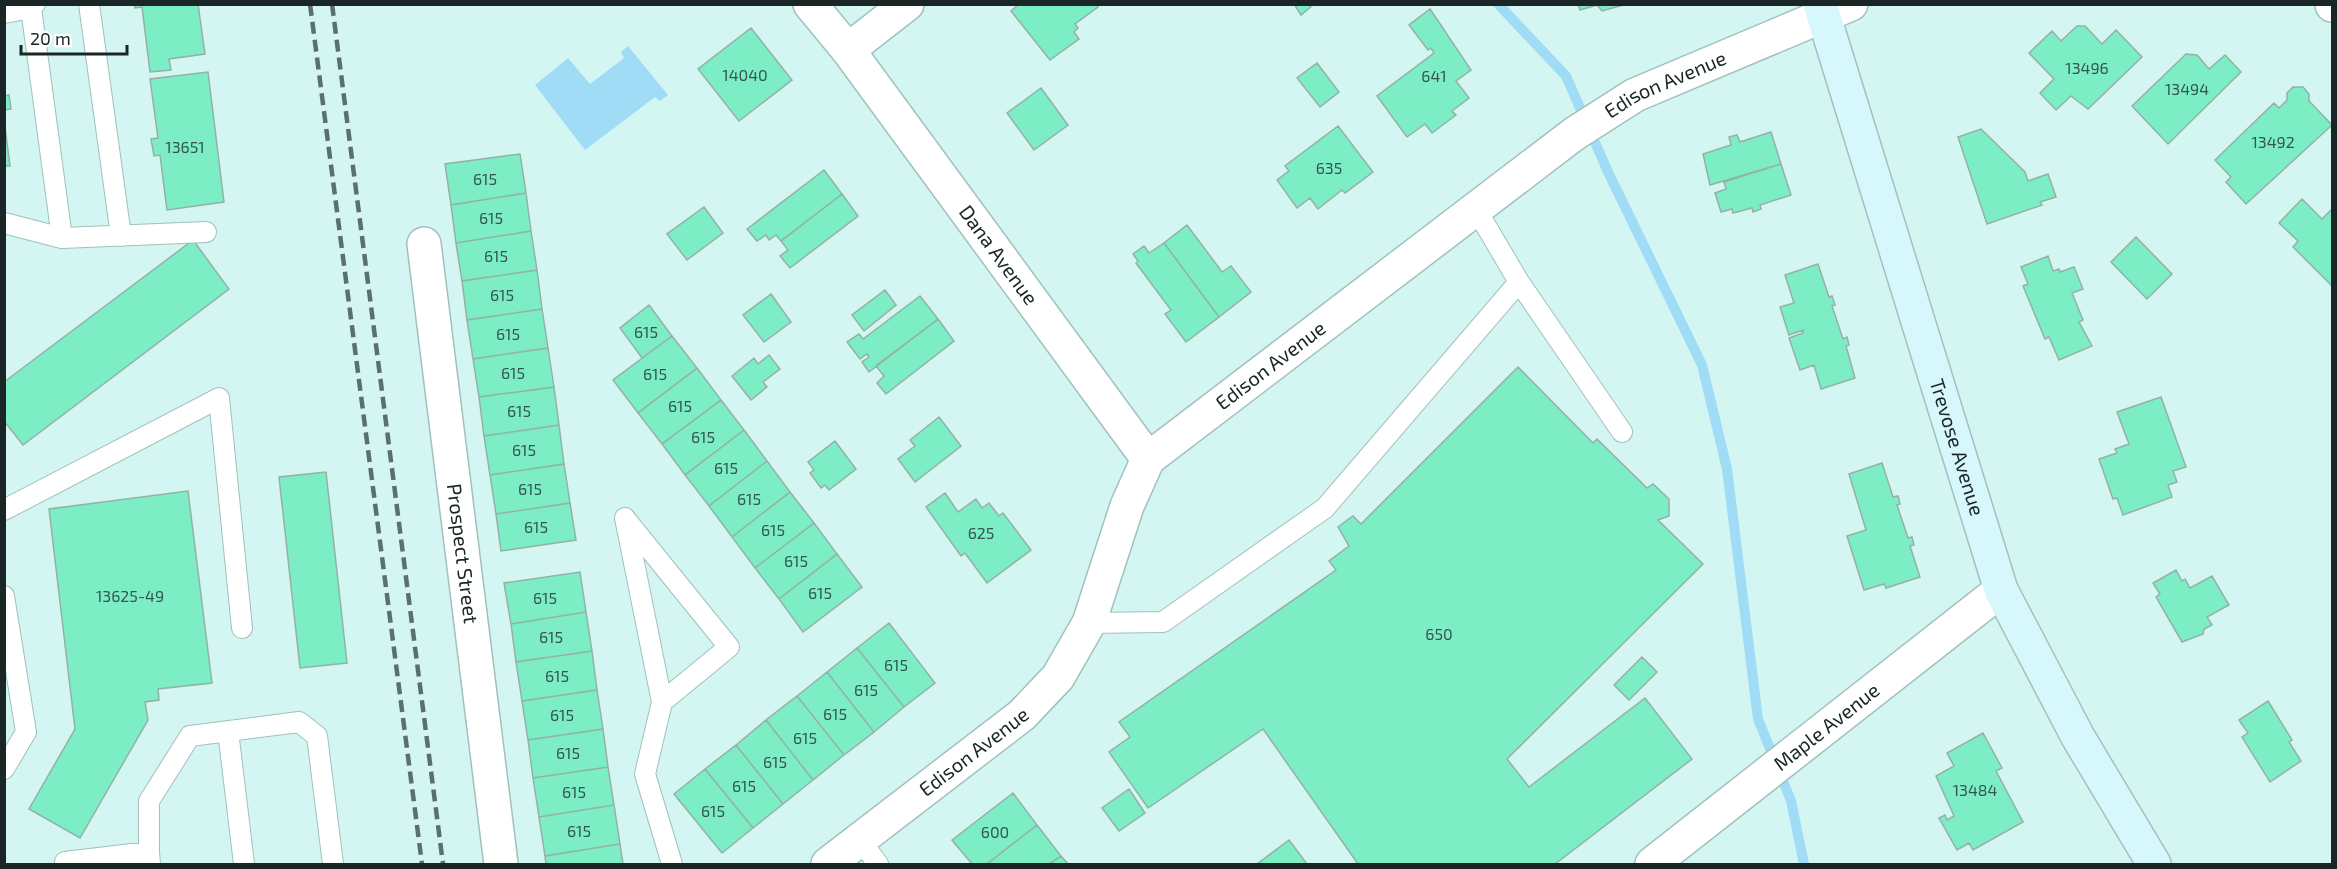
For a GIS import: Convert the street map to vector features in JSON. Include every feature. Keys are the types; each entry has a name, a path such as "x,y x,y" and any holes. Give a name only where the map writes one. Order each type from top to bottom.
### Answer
{"street":[{"path":"810,4 849,50 907,4"},
{"name":"Edison Avenue","path":"828,864 869,852 1022,715 1058,677 1089,623 1127,506 1148,459 1574,134 1614,106 1635,94 1832,8"},
{"name":"Trevose Avenue","path":"1832,8 2001,590 2078,737 2154,864"},
{"name":"Dana Avenue","path":"849,50 1148,459"},
{"name":"Prospect Street","path":"424,244 501,864"},
{"name":"Maple Avenue","path":"1652,864 1813,740 2001,590"}],"lane":[{"path":"89,4 121,236"},
{"path":"4,12 33,6 62,238"},
{"path":"1476,209 1518,282 1622,432"},
{"path":"4,223 62,238 206,232"},
{"path":"1089,623 1163,621 1325,508 1518,282"},
{"path":"4,510 219,398 242,628"},
{"path":"662,702 729,647 625,518 662,702 645,774 672,864"},
{"path":"4,596 26,732 4,769"},
{"path":"65,864 65,862 149,858 149,801 190,736 299,722 317,736 333,864"},
{"path":"228,731 244,864"}],"water":[{"path":"628,46 668,95 660,101 655,97 585,150 535,85 568,58 590,84 624,58 621,52"}],"building":[{"path":"134,4 198,4 205,54 169,59 171,70 150,72 142,7 135,8"},
{"path":"1019,4 1096,4 1098,7 1075,24 1078,28 1074,32 1079,39 1050,60 1011,11"},
{"path":"1294,4 1314,4 1301,15"},
{"path":"1578,4 1627,4 1602,11 1597,5 1580,10"},
{"path":"1430,9 1471,70 1456,81 1469,98 1452,111 1456,115 1432,133 1425,124 1407,137 1377,96 1434,53 1431,48 1428,50 1409,25"},
{"path":"2077,26 2085,26 2102,44 2116,30 2142,57 2088,109 2071,96 2056,110 2040,93 2054,79 2029,53 2052,31 2061,41"},
{"path":"751,28 792,80 739,121 698,69"},
{"path":"2186,54 2197,55 2209,69 2225,55 2241,72 2168,144 2132,106"},
{"path":"1317,63 1339,92 1320,107 1297,78"},
{"path":"208,72 224,202 167,210 160,155 154,156 151,139 158,138 150,79"},
{"path":"2293,87 2303,87 2309,94 2309,101 2332,125 2246,204 2226,182 2231,177 2215,160 2274,103 2279,108 2287,100 2287,93"},
{"path":"1041,88 1068,125 1034,150 1007,113"},
{"path":"9,95 11,109 4,110 4,96"},
{"path":"4,119 10,166 4,166"},
{"path":"1338,126 1373,172 1345,193 1342,190 1318,209 1310,198 1297,208 1277,180 1289,171 1285,166"},
{"path":"1981,129 2025,172 2028,181 2048,174 2056,197 2040,202 2042,205 1987,224 1958,137"},
{"path":"1771,132 1781,164 1710,185 1703,154 1731,145 1729,137 1737,135 1740,142"},
{"path":"520,154 526,193 451,205 445,164"},
{"path":"1781,164 1791,195 1760,205 1761,209 1753,212 1752,208 1733,213 1732,209 1721,212 1715,193 1726,189 1724,182"},
{"path":"824,170 842,194 781,241 776,235 769,240 766,235 757,241 747,229"},
{"path":"526,193 531,231 456,243 451,205"},
{"path":"842,194 858,216 790,268 780,256 788,250 781,241"},
{"path":"2302,199 2322,219 2332,209 2332,286 2293,247 2298,241 2279,223"},
{"path":"704,207 723,233 687,260 667,234"},
{"path":"1187,225 1222,272 1231,266 1251,292 1219,317 1164,243"},
{"path":"531,231 537,270 462,281 456,243"},
{"path":"2136,237 2172,274 2147,299 2111,262"},
{"path":"193,240 229,289 23,445 4,421 4,382"},
{"path":"1164,243 1219,317 1186,342 1165,314 1171,310 1136,263 1138,261 1133,254 1144,246 1149,253"},
{"path":"2048,256 2053,271 2059,269 2060,272 2074,267 2083,289 2072,293 2083,320 2079,322 2092,346 2059,360 2049,337 2045,339 2023,286 2028,284 2021,267"},
{"path":"1818,264 1829,297 1832,296 1835,305 1832,306 1843,339 1847,337 1849,345 1846,346 1855,378 1821,389 1814,365 1800,370 1789,338 1803,333 1803,330 1789,335 1780,307 1794,303 1785,275"},
{"path":"537,270 542,309 467,320 462,281"},
{"path":"885,290 896,305 864,331 852,315"},
{"path":"771,294 791,322 764,342 743,315"},
{"path":"920,296 938,319 869,372 862,362 869,357 867,354 860,359 847,342 859,334 863,339"},
{"path":"649,305 672,336 642,358 620,328"},
{"path":"542,309 548,348 473,359 467,320"},
{"path":"938,319 954,341 886,394 877,383 884,376 876,366"},
{"path":"672,336 697,368 638,413 613,380"},
{"path":"548,348 554,387 479,397 473,359"},
{"path":"769,355 780,369 763,382 767,387 751,400 732,376 754,358 758,364"},
{"path":"1518,367 1593,443 1597,439 1647,488 1653,484 1669,499 1669,516 1658,520 1703,564 1507,759 1529,787 1645,698 1692,759 1555,864 1358,864 1263,729 1148,808 1109,752 1130,737 1119,722 1336,570 1329,561 1349,546 1338,527 1353,516 1361,524"},
{"path":"697,368 721,400 662,444 638,413"},
{"path":"554,387 559,425 484,436 479,397"},
{"path":"2161,397 2186,467 2173,471 2177,482 2168,485 2172,497 2123,515 2117,498 2113,499 2099,459 2117,453 2115,449 2129,444 2117,412"},
{"path":"721,400 744,430 685,475 662,444"},
{"path":"939,417 961,446 915,482 898,459 915,446 910,440"},
{"path":"559,425 564,464 490,475 484,436"},
{"path":"744,430 767,461 709,506 685,475"},
{"path":"835,441 856,469 829,490 825,485 821,488 810,473 814,470 808,462"},
{"path":"767,461 790,492 732,537 709,506"},
{"path":"1882,463 1893,497 1898,496 1900,504 1897,505 1908,538 1912,537 1914,545 1910,546 1920,577 1886,588 1884,584 1864,590 1847,536 1866,530 1849,474"},
{"path":"564,464 570,503 496,514 490,475"},
{"path":"326,472 347,663 300,668 279,477"},
{"path":"188,491 212,683 158,689 159,700 145,702 148,720 80,838 29,809 75,729 49,509"},
{"path":"790,492 814,523 755,568 732,537"},
{"path":"945,493 958,512 976,499 982,508 989,503 999,516 1003,513 1031,550 987,583 965,553 961,556 926,507"},
{"path":"570,503 576,540 501,551 496,514"},
{"path":"814,523 837,554 779,599 755,568"},
{"path":"837,554 862,587 803,632 779,599"},
{"path":"2176,570 2182,581 2185,579 2190,588 2212,576 2229,605 2207,617 2212,625 2204,629 2203,634 2182,642 2156,597 2160,594 2153,583"},
{"path":"580,572 586,612 511,624 504,583"},
{"path":"586,612 592,651 516,662 511,624"},
{"path":"889,623 935,683 904,707 857,648"},
{"path":"857,648 904,707 874,732 827,672"},
{"path":"592,651 597,690 522,701 516,662"},
{"path":"1642,657 1657,672 1629,700 1614,685"},
{"path":"827,672 874,732 844,755 797,696"},
{"path":"597,690 603,729 528,740 522,701"},
{"path":"797,696 844,755 813,780 766,720"},
{"path":"2268,701 2292,740 2289,742 2301,761 2270,782 2242,737 2248,733 2239,720"},
{"path":"766,720 813,780 783,804 736,745"},
{"path":"603,729 608,767 533,778 528,740"},
{"path":"1983,733 2002,768 1996,771 2023,822 1973,850 1969,843 1957,850 1939,818 1945,815 1947,820 1954,816 1936,776 1954,766 1947,753"},
{"path":"736,745 783,804 753,828 705,769"},
{"path":"608,767 614,805 539,817 533,778"},
{"path":"705,769 753,828 722,853 674,794"},
{"path":"1129,789 1145,813 1119,831 1102,808"},
{"path":"1013,793 1037,825 987,864 972,864 952,840"},
{"path":"614,805 620,844 545,856 539,817"},
{"path":"1037,825 1061,856 1049,864 987,864"},
{"path":"1289,840 1307,864 1257,864"},
{"path":"620,844 623,864 546,864 545,856"},
{"path":"1061,856 1068,864 1049,864"}],"waterway":[{"path":"1498,4 1566,76 1608,172 1702,365 1727,469 1758,719 1791,801 1804,864"}],"railway":[{"path":"310,4 422,864"},
{"path":"332,4 443,864"}]}
